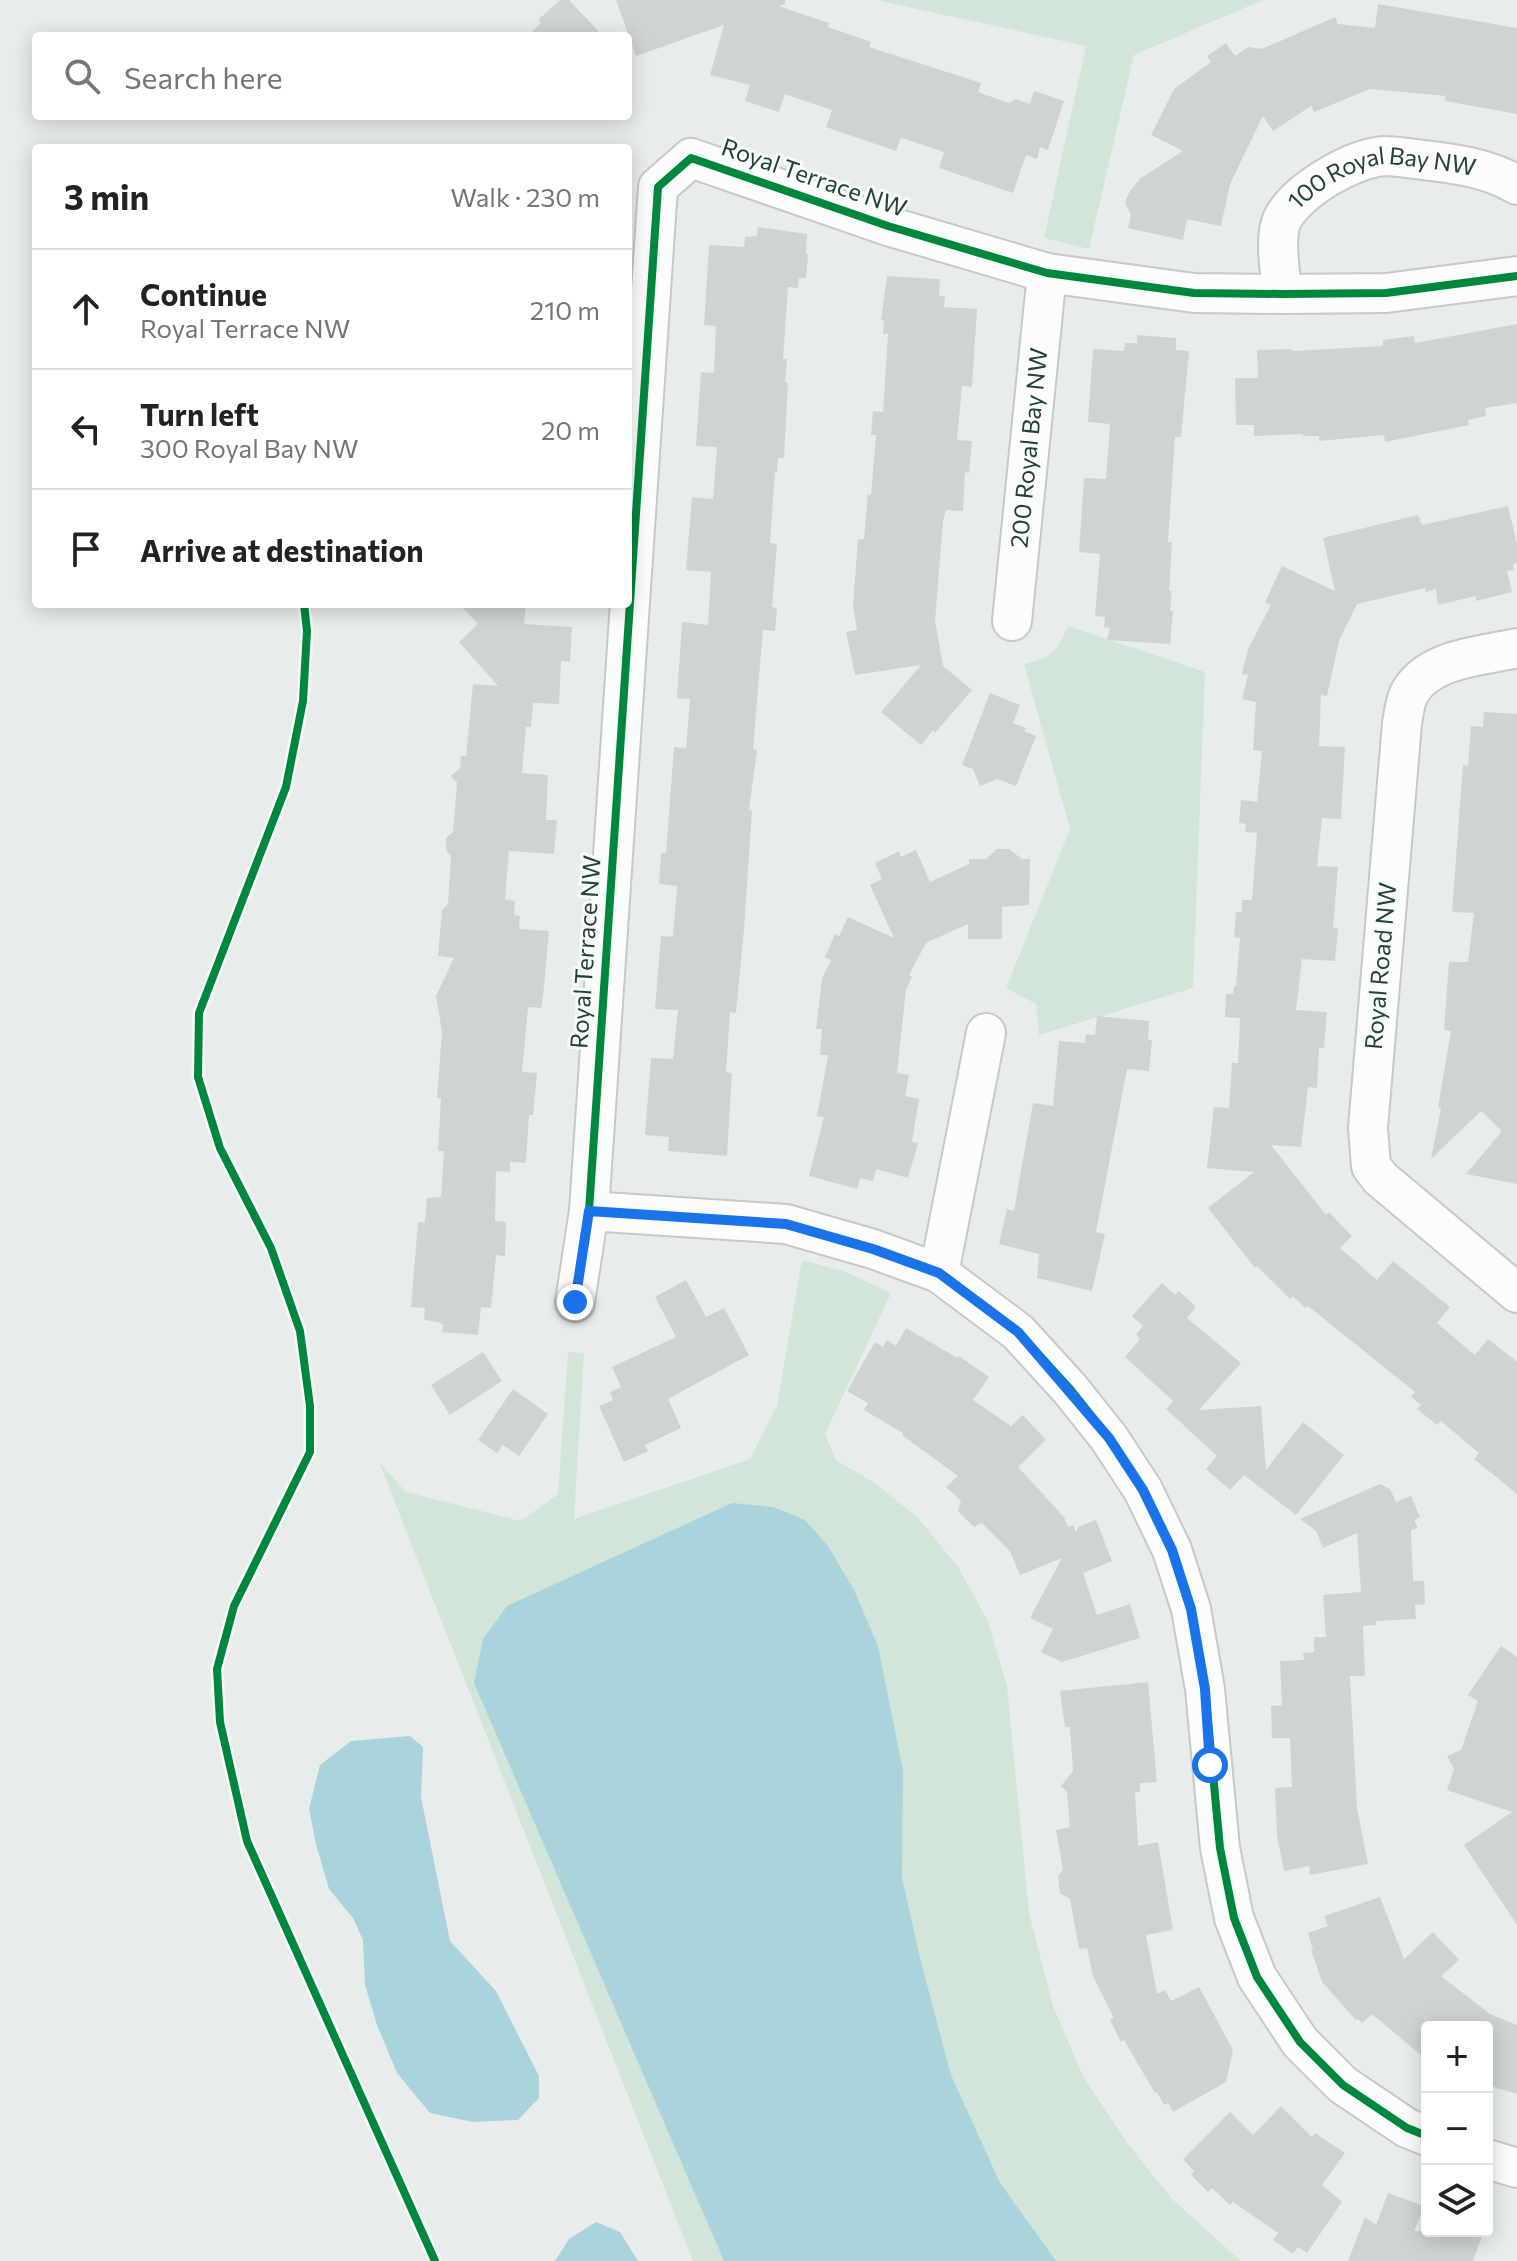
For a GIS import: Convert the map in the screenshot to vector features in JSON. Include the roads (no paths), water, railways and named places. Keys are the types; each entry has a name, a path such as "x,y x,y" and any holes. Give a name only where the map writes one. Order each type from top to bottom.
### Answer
{"street":[{"name":"100 Royal Bay NW","path":"1283,294 1279,262 1281,222 1298,197 1343,169 1383,156 1460,164 1517,185"},
{"name":"Royal Terrace NW","path":"632,573 658,187 691,158 888,226 1047,273 1194,293 1283,294 1386,293 1517,276"},
{"name":"200 Royal Bay NW","path":"1012,621 1047,273"},
{"name":"Royal Terrace NW","path":"589,1211 630,608"},
{"name":"Royal Road NW","path":"1517,648 1428,672 1409,693 1402,723 1368,1128 1371,1166 1380,1178 1517,1293"},
{"path":"939,1273 986,1033"},
{"path":"575,1302 589,1211 786,1224 873,1249 939,1273 1018,1332 1109,1438 1143,1490 1172,1550 1191,1609 1205,1689 1220,1848 1234,1918 1257,1977 1300,2042 1343,2085 1407,2128 1421,2134"},
{"path":"1493,2161 1517,2168"}],"water":[{"path":"732,1503 773,1507 805,1520 828,1546 854,1590 878,1646 903,1770 902,1878 951,2075 1000,2183 1056,2261 724,2261 474,1683 483,1639 507,1606"},
{"path":"410,1736 423,1747 421,1797 450,1941 496,1991 539,2076 539,2098 518,2120 473,2122 430,2113 397,2073 365,1985 363,1940 353,1918 329,1889 316,1844 309,1809 320,1765 351,1741"},
{"path":"596,2222 620,2232 638,2261 555,2261 569,2239"}]}
